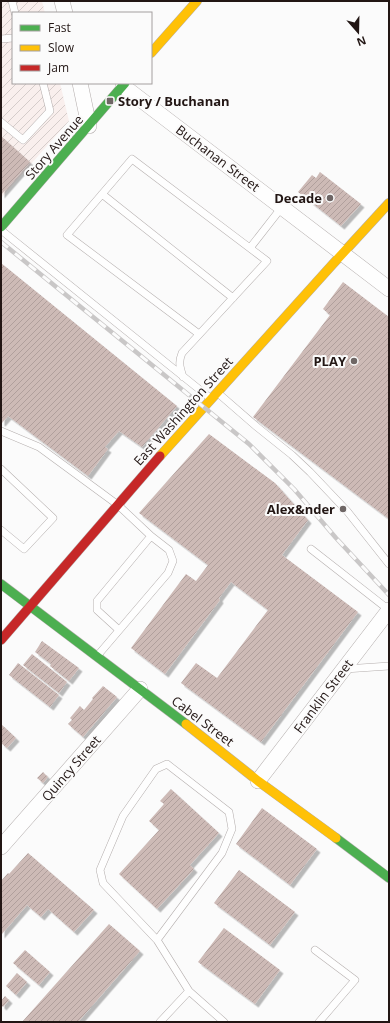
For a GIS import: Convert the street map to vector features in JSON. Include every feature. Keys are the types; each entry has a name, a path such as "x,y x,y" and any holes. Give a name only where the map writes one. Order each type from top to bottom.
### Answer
{"street":[{"path":"62,1 65,12"},
{"path":"152,52 192,4"},
{"path":"80,84 89,126"},
{"name":"Story Avenue","path":"1,228 124,85"},
{"name":"Buchanan Street","path":"124,85 389,289"},
{"name":"East Washington Street","path":"1,640 214,396 342,253 389,203"},
{"name":"Cabel Street","path":"1,584 140,689 258,781 389,878"},
{"name":"Franklin Street","path":"258,781 389,610"},
{"name":"Quincy Street","path":"1,847 140,689"}],"lane":[{"path":"12,1 15,12"},
{"path":"1,39 12,38"},
{"path":"1,122 23,140 50,111 43,84"},
{"path":"183,377 179,360 182,353 200,334 234,298 268,261 132,159 67,235 200,334"},
{"path":"102,194 234,298"},
{"path":"250,248 282,207"},
{"path":"1,228 183,377 214,396 257,427 292,455 347,510 389,564"},
{"path":"2,433 39,447 118,505 168,550 173,561 168,573 96,657"},
{"path":"1,469 53,518 24,549 1,530"},
{"path":"119,630 97,610 97,601 151,536"},
{"path":"311,549 389,610"},
{"path":"344,669 389,666"},
{"path":"157,940 222,853 232,829 229,812 167,764 156,769 123,816 100,870 103,883 157,940 189,991 224,1022"},
{"path":"315,950 355,980 319,1022"},
{"path":"160,1022 189,991"}],"shaded area":[{"path":"1,1 42,1 45,12 12,12 12,84 60,84 69,121 1,198"}],"building":[{"path":"1,136 30,162 1,195"},
{"name":"Decade","path":"320,172 361,204 341,226 298,192 312,175 316,178"},
{"path":"1,263 177,406 142,447 119,431 105,447 108,449 88,476 8,416 2,423 1,422"},
{"path":"343,282 389,317 389,519 253,417 330,315 323,309"},
{"path":"209,434 275,483 308,520 282,555 358,612 261,742 181,683 196,663 217,678 268,610 231,582 219,598 220,600 165,674 131,648 186,574 196,581 208,565 139,513"},
{"path":"42,641 79,668 69,681 50,666 51,664 35,652"},
{"path":"32,654 67,682 59,693 23,665"},
{"path":"18,663 59,695 50,707 9,675"},
{"path":"103,686 117,697 83,737 68,724 72,720 70,718 80,706 84,710"},
{"path":"1,724 16,738 7,748 1,743"},
{"path":"43,772 48,777 43,783 37,778"},
{"path":"171,789 219,833 190,865 194,869 157,909 119,874 159,830 149,821 164,804 160,801"},
{"path":"262,808 317,849 290,885 236,844"},
{"path":"28,853 94,910 74,932 48,909 41,917 27,905 1,935 1,881"},
{"path":"239,870 295,912 270,945 214,903"},
{"path":"109,924 140,951 78,1022 22,1022"},
{"path":"224,928 280,970 255,1004 198,962"},
{"path":"25,950 50,972 39,985 13,963"},
{"path":"17,973 27,982 16,995 6,986"},
{"path":"5,996 9,1000 3,1007 1,1005 1,1001"}],"railway":[{"path":"1,242 249,444 294,489 336,538 389,595"}],"traffic: fast":[{"path":"1,227 124,84"},
{"path":"1,584 186,724"},
{"path":"336,838 389,878"}],"traffic: slow":[{"path":"152,52 197,1"},
{"path":"160,456 389,203"},
{"path":"186,724 258,781 336,838"}],"traffic: jam":[{"path":"1,640 160,456"}],"place":[{"name":"Story / Buchanan","path":"110,101"},
{"name":"Decade","path":"330,198"},
{"name":"PLAY","path":"354,361"},
{"name":"Alex&nder","path":"343,509"}]}
